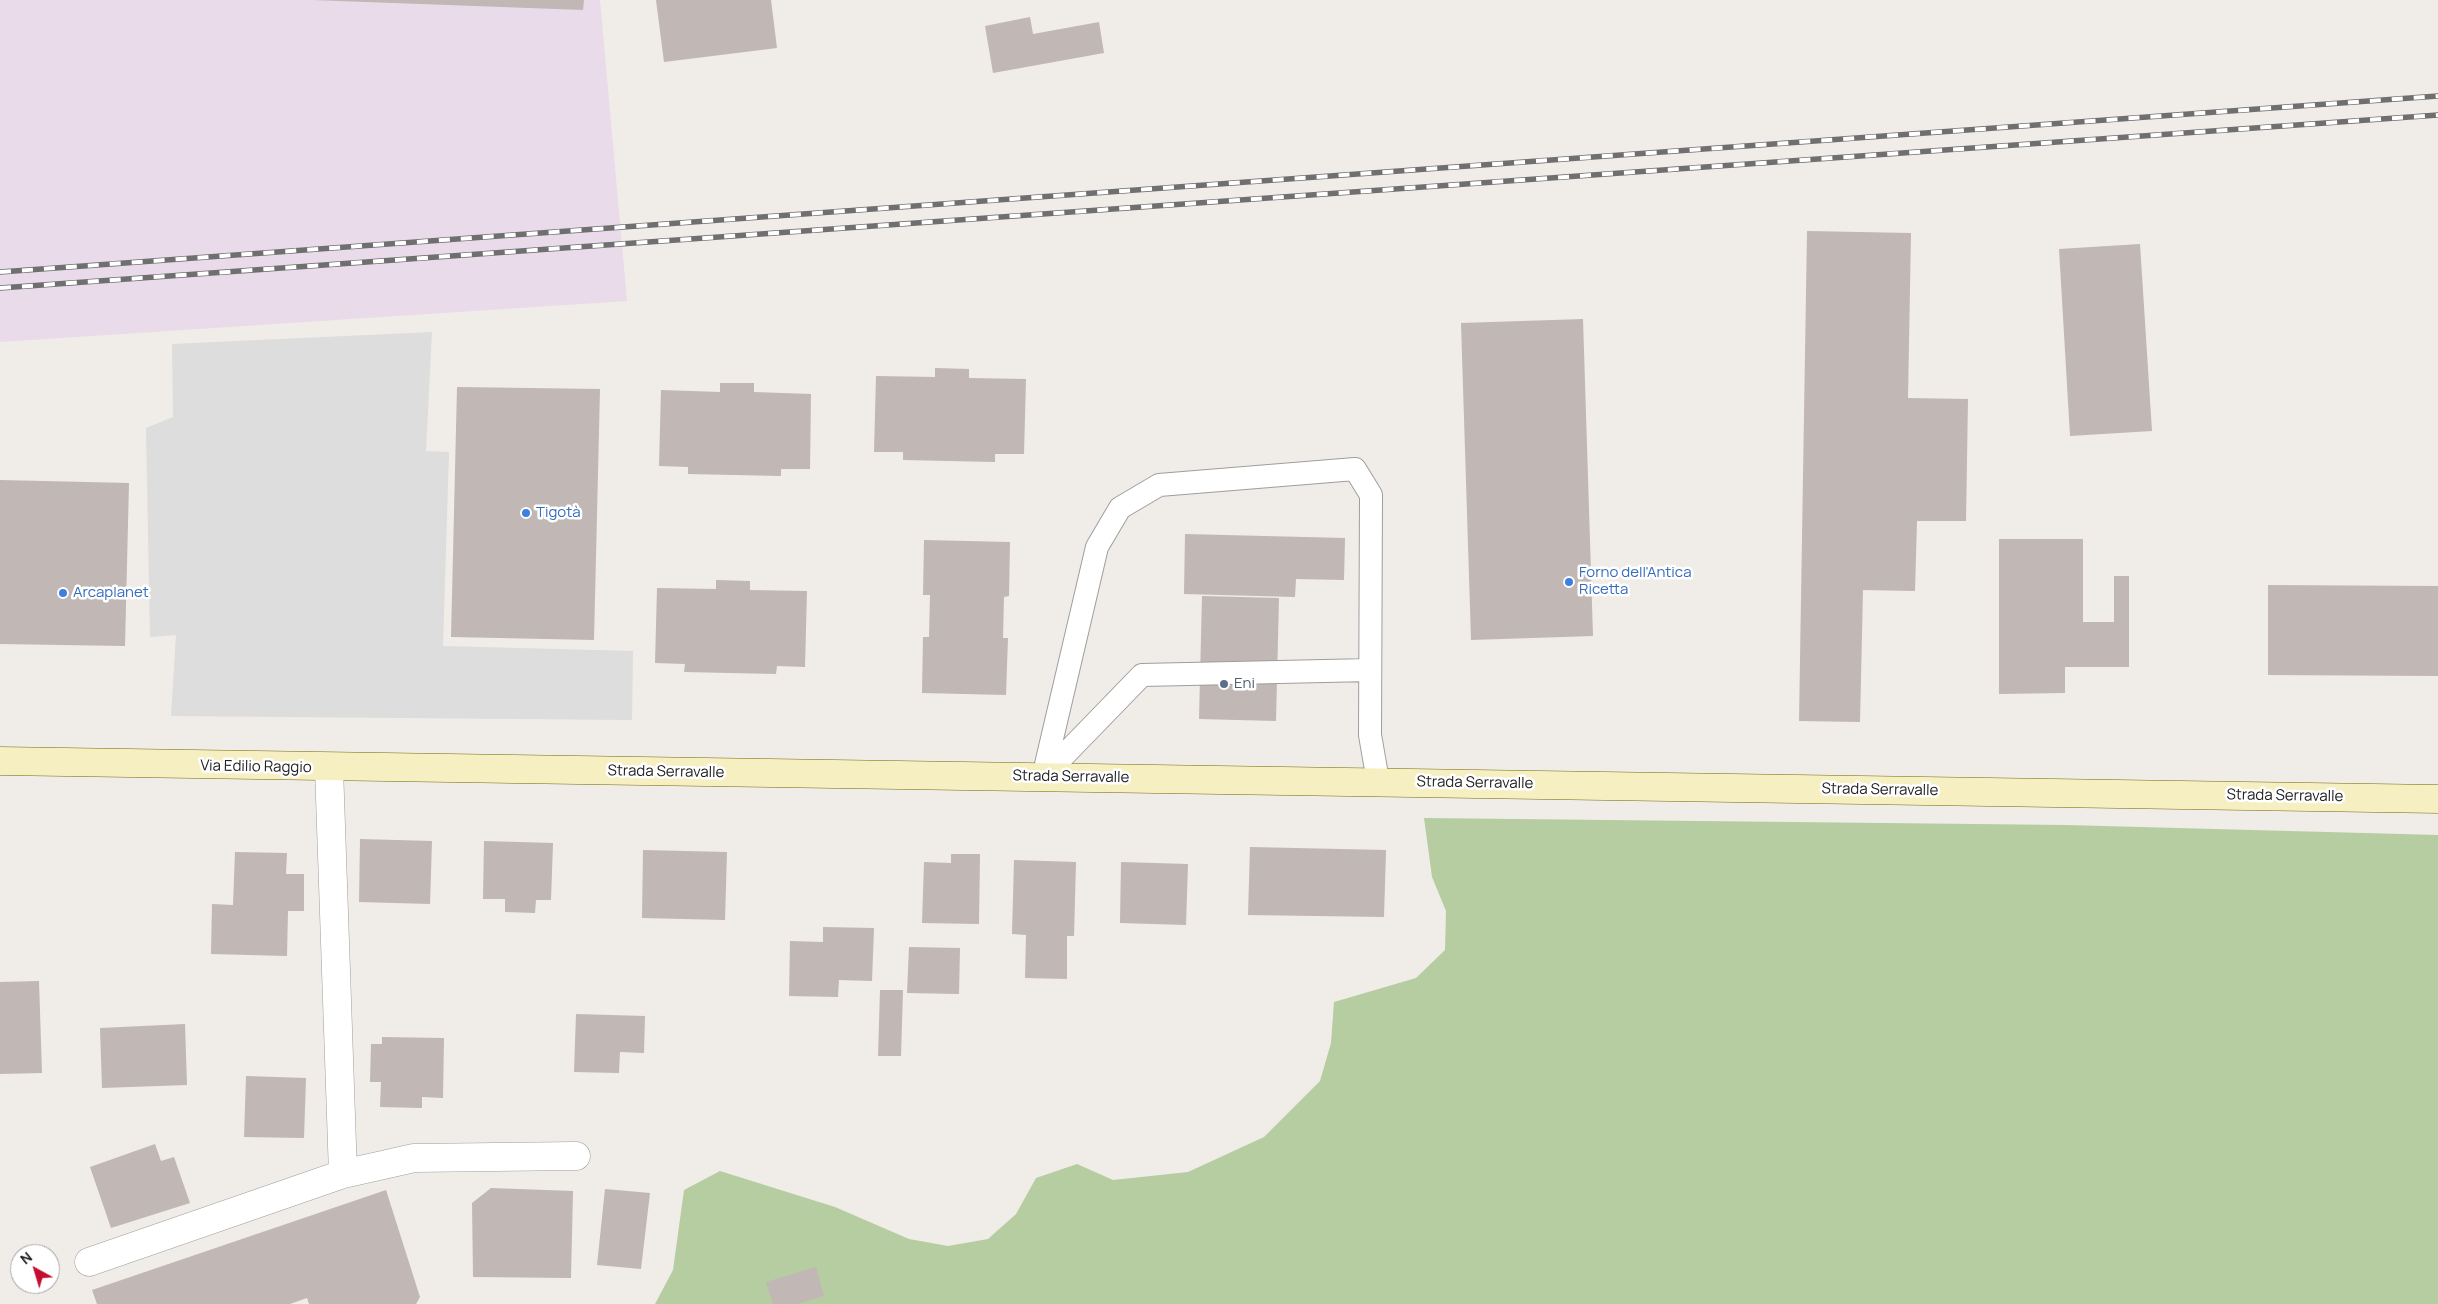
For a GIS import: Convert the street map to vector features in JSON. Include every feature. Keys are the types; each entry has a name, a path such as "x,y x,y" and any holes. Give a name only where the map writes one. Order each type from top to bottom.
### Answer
{"main road":[{"name":"Via Edilio Raggio","path":"0,761 329,768 513,769"},
{"name":"Strada Serravalle","path":"513,769 2438,799"}],"street":[{"path":"329,768 343,1174"},
{"path":"89,1262 343,1174 414,1158 576,1156"}],"lane":[{"path":"1043,777 1097,547 1120,508 1159,485 1355,469 1371,495 1370,735 1378,781"},
{"path":"1043,777 1142,675 1370,670"}],"shaded area":[{"path":"0,0 600,0 627,301 0,342"},
{"path":"432,332 426,451 449,452 443,646 633,651 632,720 171,716 176,635 150,637 146,428 173,417 172,344"}],"green space":[{"path":"1424,818 2066,825 2438,835 2438,1304 655,1304 673,1270 684,1190 720,1171 835,1207 909,1239 948,1246 988,1239 1016,1214 1036,1178 1077,1164 1113,1180 1188,1172 1264,1137 1320,1081 1331,1043 1334,1002 1416,978 1445,950 1446,911 1432,877"}],"building":[{"path":"312,0 584,0 583,10"},
{"path":"656,0 771,0 777,48 664,62"},
{"path":"1030,17 1033,34 1099,22 1104,53 993,73 985,26"},
{"path":"1807,231 1911,233 1908,398 1968,399 1966,521 1917,521 1915,591 1863,590 1860,722 1799,721"},
{"path":"2140,244 2152,431 2070,436 2059,249"},
{"path":"1583,319 1593,636 1471,640 1461,323"},
{"path":"935,368 969,369 969,378 1026,379 1024,454 995,454 995,462 903,460 903,452 874,452 876,376 935,377"},
{"path":"720,383 754,383 754,392 811,394 810,469 781,469 781,476 688,474 688,467 659,466 661,390 720,392"},
{"name":"Tigotà","path":"457,387 600,389 594,640 451,637"},
{"name":"Arcaplanet","path":"0,480 129,483 125,646 0,644"},
{"path":"1185,534 1345,538 1344,580 1296,579 1295,597 1184,594"},
{"path":"1999,539 2083,539 2083,622 2114,622 2114,576 2129,576 2129,667 2065,667 2065,693 1999,694"},
{"path":"924,540 1010,542 1009,596 1004,597 1003,638 1008,638 1006,695 922,693 923,637 929,637 930,595 923,595"},
{"path":"716,580 750,581 750,590 807,591 805,667 777,666 776,674 684,672 685,664 655,663 657,588 716,589"},
{"path":"2268,585 2438,586 2438,676 2268,675"},
{"path":"1202,596 1279,598 1276,721 1199,719"},
{"path":"360,839 432,841 430,904 359,902"},
{"path":"484,841 553,843 551,900 536,900 535,913 505,912 505,899 483,899"},
{"path":"1250,847 1386,850 1384,917 1248,915"},
{"path":"643,850 727,852 725,920 642,918"},
{"path":"235,852 287,853 286,874 304,874 304,911 288,911 287,956 211,954 212,904 233,905"},
{"path":"951,854 980,854 979,924 922,923 924,862 951,863"},
{"path":"1014,860 1076,862 1074,936 1067,936 1067,979 1025,978 1026,935 1012,934"},
{"path":"1121,862 1188,864 1186,925 1120,923"},
{"path":"823,927 874,928 872,981 839,980 838,997 789,996 790,941 823,942"},
{"path":"909,947 960,948 959,994 907,993"},
{"path":"39,981 42,1073 0,1074 0,982"},
{"path":"880,990 903,990 901,1056 878,1056"},
{"path":"576,1014 645,1016 644,1053 620,1052 619,1073 574,1072"},
{"path":"185,1024 187,1085 102,1088 100,1028"},
{"path":"382,1037 444,1038 443,1098 422,1097 422,1108 380,1107 381,1082 370,1082 371,1044 382,1044"},
{"path":"246,1076 306,1078 304,1138 244,1137"},
{"path":"155,1144 161,1161 174,1157 190,1203 111,1228 90,1167"},
{"path":"491,1188 573,1191 571,1278 473,1277 472,1203"},
{"path":"605,1189 650,1193 641,1269 597,1265"},
{"path":"386,1190 420,1297 416,1304 309,1304 307,1298 290,1304 97,1304 92,1290"},
{"path":"816,1267 824,1296 797,1304 773,1304 766,1282"}],"railway":[{"path":"0,272 2438,96"},
{"path":"0,288 2438,115"}],"place":[{"name":"Tigotà","path":"526,513"},
{"name":"Forno dell'Antica Ricetta","path":"1569,582"},
{"name":"Arcaplanet","path":"63,593"},
{"name":"Eni","path":"1224,684"}]}
